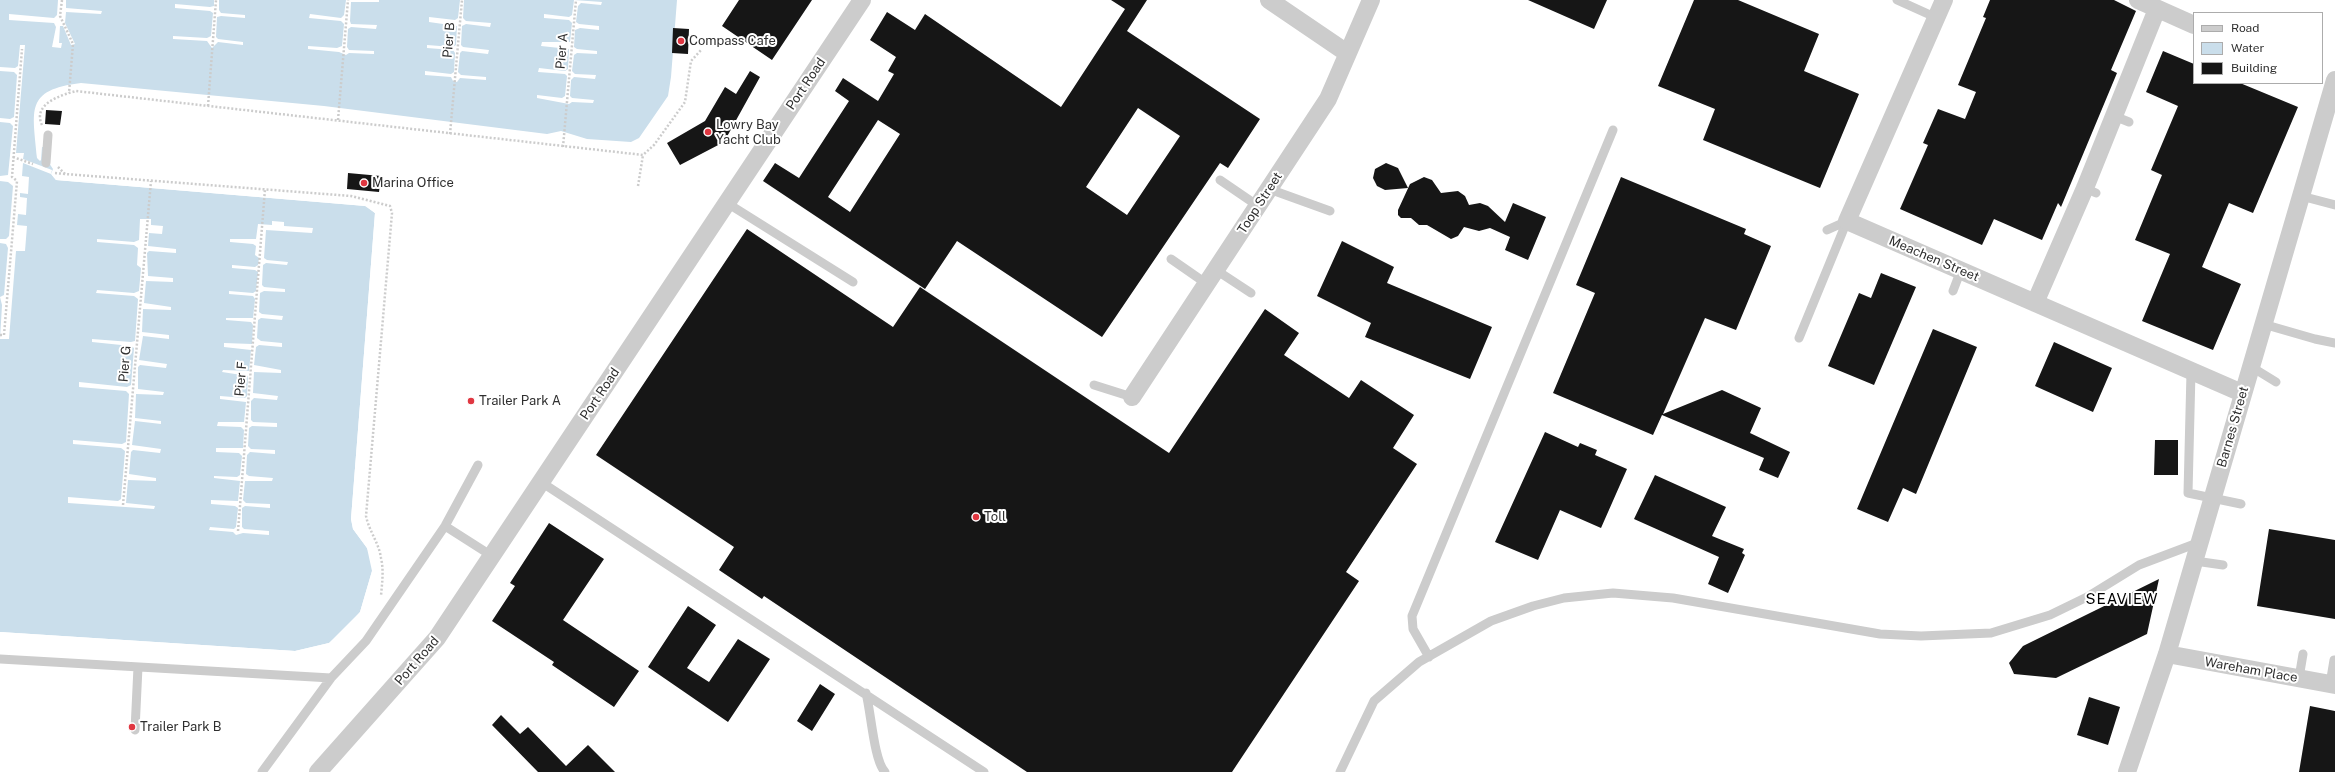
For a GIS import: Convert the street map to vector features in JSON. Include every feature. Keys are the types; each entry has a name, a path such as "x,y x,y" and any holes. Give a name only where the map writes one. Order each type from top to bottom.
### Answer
{"street":[{"name":"Port Road","path":"318,772 437,638 862,0"},
{"path":"1269,0 1347,53"},
{"name":"Toop Street","path":"1132,397 1328,99 1371,0"},
{"path":"1847,221 1944,0"},
{"path":"2138,0 2193,25"},
{"path":"2035,303 2091,190 2121,119 2156,9"},
{"name":"Barnes Street","path":"2127,772 2168,654 2242,393 2301,196 2330,81"},
{"name":"Meachen Street","path":"1847,221 2190,372 2242,393"},
{"name":"Wareham Place","path":"2168,654 2333,685"}],"lane":[{"path":"1897,0 1937,18"},
{"path":"1428,657 1414,629 1412,616 1613,130"},
{"path":"46,131 46,163"},
{"path":"1220,180 1258,206"},
{"path":"1269,189 1330,211"},
{"path":"2301,196 2335,205"},
{"path":"727,203 853,282"},
{"path":"1828,230 1847,221"},
{"path":"1799,338 1847,221"},
{"path":"1171,259 1251,293"},
{"path":"1953,290 1961,270"},
{"path":"2263,324 2315,339 2335,343"},
{"path":"2250,366 2276,382"},
{"path":"2190,372 2188,493 2212,500 2241,504"},
{"path":"1094,385 1132,397"},
{"path":"262,772 331,678 366,641 445,526 478,465"},
{"path":"541,482 866,693 984,772"},
{"path":"445,526 492,556"},
{"path":"1340,772 1374,701 1428,657 1490,621 1533,606 1564,598 1614,593 1673,598 1880,634 1921,636 1991,633 2050,615 2087,597 2139,565 2200,542"},
{"path":"2195,561 2223,565"},
{"path":"2298,678 2303,654"},
{"path":"0,659 331,678"},
{"path":"2333,685 2334,660"},
{"path":"135,730 138,667"},
{"path":"866,693 873,727 875,747 882,768 885,772"}],"path":[{"path":"62,0 60,16 73,44 69,93"},
{"path":"208,106 216,0"},
{"path":"338,120 348,0"},
{"name":"Pier B","path":"450,134 462,0"},
{"name":"Pier A","path":"563,147 576,0"},
{"path":"0,335 4,335 17,181 12,177 22,49"},
{"path":"638,186 643,155 654,145 685,102 691,61 702,49"},
{"path":"46,131 41,123 42,110 47,103 76,91 643,155"},
{"path":"13,157 17,158"},
{"path":"56,164 65,174"},
{"path":"52,172 351,196 390,206 392,213 366,516 368,527 381,557 383,574 379,622"},
{"name":"Pier G","path":"123,505 151,181"},
{"name":"Pier F","path":"238,531 261,256 261,229 265,189"}],"water":[{"path":"0,0 677,0 671,77 668,96 639,138 631,142 587,139 561,131 547,134 324,106 81,83 63,86 50,91 41,97 36,105 34,127 37,158 40,161 41,160 42,147 50,148 49,163 53,169 51,174 56,180 366,206 375,213 351,519 353,529 367,548 372,560 372,571 360,612 329,643 295,651 0,632"}],"pier":[{"path":"58,0 66,0 66,8 102,11 101,14 66,12 65,23 75,44 71,45 63,26 60,26 59,43 62,43 61,48 52,47 56,27 54,23 9,20 9,14 54,18 57,15"},
{"path":"214,0 219,0 219,10 221,13 245,15 245,18 217,17 216,37 218,39 243,42 243,45 218,42 212,48 207,41 173,39 173,36 207,38 211,36 213,13 210,11 175,8 175,4 210,7 214,6"},
{"path":"346,0 379,0 379,2 351,2 351,24 377,25 376,29 351,27 348,29 347,47 349,50 374,51 374,54 349,53 346,55 339,52 308,49 308,46 337,48 342,46 344,24 341,21 309,18 310,14 341,18 344,15"},
{"path":"460,0 464,0 463,18 466,21 491,23 490,27 466,24 462,26 461,45 463,47 489,50 488,54 462,51 460,53 458,72 461,75 486,77 486,80 460,78 457,82 453,81 451,77 425,75 425,71 451,74 454,72 455,53 453,50 427,48 427,45 453,47 456,45 457,26 429,22 429,17 455,20 458,18"},
{"path":"574,0 602,2 601,5 581,3 578,6 576,22 579,24 599,26 599,30 580,28 575,30 574,47 577,49 597,51 597,54 577,53 574,55 572,71 575,74 596,75 595,79 574,77 571,80 570,96 572,98 594,100 593,103 572,102 569,104 537,98 537,95 562,98 565,96 567,76 565,74 538,72 539,68 565,71 568,69 569,49 541,46 542,42 570,42 572,23 569,20 544,18 544,14 569,17 572,15"},
{"path":"20,45 25,45 16,153 24,153 23,159 52,170 51,174 23,163 22,176 29,177 28,194 20,193 20,197 27,198 26,215 18,214 17,225 27,226 25,251 16,251 9,339 0,339 2,305 0,297 4,295 8,248 6,244 0,243 0,239 6,239 9,236 13,186 8,182 0,181 0,176 8,175 13,126 10,123 0,122 0,118 10,119 14,117 17,75 14,72 0,71 0,67 15,68 18,66"},
{"path":"51,174 57,178 366,204 377,212 353,519 354,528 369,547 374,560 374,572 362,614 330,645 295,653 0,634 0,632 295,651 329,643 346,629 360,612 372,571 367,548 353,529 351,519 375,213 365,206 56,180"},
{"path":"140,219 151,219 151,225 163,226 162,234 149,233 148,246 176,249 176,253 149,251 147,253 148,276 173,278 173,282 146,281 144,303 171,307 171,310 143,309 142,332 169,335 169,339 143,336 139,360 167,364 166,368 140,365 138,367 138,389 164,392 163,395 136,394 135,418 161,421 161,424 135,421 132,445 161,449 160,453 133,450 131,452 129,474 156,478 156,481 128,480 126,503 155,506 154,509 68,503 68,497 118,501 121,499 125,451 121,448 73,444 73,440 122,444 126,442 129,394 126,391 79,387 79,382 127,387 131,385 134,348 131,346 92,342 92,339 135,341 138,299 134,296 96,293 97,290 134,293 139,291 141,268 137,265 138,248 134,245 97,242 97,239 134,242 139,240"},
{"path":"272,221 284,222 284,226 313,228 312,233 266,230 264,258 267,260 288,262 287,265 266,263 263,265 262,285 264,287 285,289 285,292 264,291 260,293 259,312 262,314 283,316 282,320 261,318 258,320 257,338 261,341 282,343 282,347 259,345 256,347 254,365 281,370 281,373 254,372 253,393 278,396 277,400 254,398 251,401 251,420 253,422 277,423 277,427 252,426 249,428 248,446 251,449 275,450 275,454 250,452 247,455 246,474 249,476 273,478 272,481 245,481 243,500 246,503 270,504 270,508 245,506 242,508 242,527 244,529 269,531 269,535 243,533 236,535 233,532 209,530 210,527 234,529 236,527 238,508 235,506 211,504 211,500 238,501 240,481 214,478 214,476 237,477 240,475 242,456 239,453 216,452 216,448 243,448 244,430 241,427 217,426 218,422 244,422 246,402 220,399 220,396 245,398 247,396 248,376 222,372 223,370 249,371 251,350 224,347 224,343 252,344 253,325 251,322 226,320 226,318 253,318 255,299 253,296 229,294 229,291 253,293 256,291 258,272 255,270 232,268 232,265 255,267 258,265 259,258 255,255 256,246 253,244 230,242 230,239 256,239 258,224 272,225"}],"building":[{"path":"739,0 812,0 772,60 722,26"},
{"path":"1111,0 1147,0 1127,31 1260,119 1228,168 1220,163 1102,337 957,241 925,289 763,181 775,163 799,178 849,101 835,91 843,78 878,101 894,74 888,71 896,57 870,40 887,12 915,30 925,14 1061,107 1125,9","holes":["1138,108 1180,136 1127,215 1086,187","878,120 900,134 850,212 828,197"]},
{"path":"1528,0 1607,0 1594,29"},
{"path":"1694,0 1738,0 1819,34 1804,71 1859,94 1820,188 1703,140 1715,109 1658,86"},
{"path":"1990,0 2114,0 2136,11 2111,70 2117,73 2061,207 2058,203 2042,240 1994,219 1982,245 1900,209 1928,145 1923,143 1938,109 1965,119 1976,92 1958,85 1986,18 1983,17"},
{"name":"Compass Cafe","path":"673,28 689,29 688,54 672,53"},
{"path":"2163,51 2193,64 2193,84 2242,84 2298,107 2253,213 2229,203 2202,267 2241,284 2213,350 2142,321 2170,254 2135,240 2162,175 2151,170 2178,106 2146,92"},
{"name":"Lowry Bay Yacht Club","path":"750,71 760,77 724,142 680,165 667,143 705,121 725,87 736,94"},
{"path":"46,110 62,111 60,125 45,124"},
{"path":"1386,163 1398,168 1408,188 1385,190 1377,186 1373,178 1375,169"},
{"name":"Marina Office","path":"348,173 381,176 379,192 347,189"},
{"path":"1424,177 1432,180 1441,193 1458,191 1465,196 1469,205 1480,203 1488,206 1505,222 1513,203 1546,217 1528,260 1505,250 1510,237 1490,228 1479,231 1464,227 1458,236 1451,239 1427,225 1419,225 1411,218 1401,218 1398,215 1398,210 1410,184"},
{"path":"1621,177 1746,229 1744,234 1771,246 1736,330 1705,318 1663,414 1722,390 1761,408 1750,433 1790,452 1778,478 1759,470 1764,458 1662,415 1653,435 1553,393 1595,293 1576,285"},
{"name":"Toll","path":"747,229 893,327 920,287 1169,453 1265,309 1299,333 1284,355 1349,398 1361,380 1414,415 1393,448 1417,464 1346,572 1359,581 1232,772 1027,772 764,596 762,599 719,570 734,547 596,455"},
{"path":"1342,241 1394,267 1387,283 1492,327 1470,379 1365,337 1371,323 1317,296"},
{"path":"1881,273 1916,287 1874,385 1828,366 1859,293 1871,298"},
{"path":"1933,329 1977,347 1916,494 1903,488 1888,522 1857,509"},
{"path":"2054,342 2112,368 2093,412 2035,386"},
{"path":"1545,432 1578,447 1580,443 1597,450 1595,455 1627,469 1601,528 1560,510 1538,560 1495,542"},
{"path":"2155,440 2178,440 2178,475 2154,475"},
{"path":"1655,475 1726,507 1712,536 1744,549 1742,553 1745,555 1728,593 1708,584 1719,557 1634,519"},
{"path":"549,523 604,559 563,620 639,671 614,707 552,665 554,662 492,621 515,586 510,583"},
{"path":"2269,529 2335,540 2335,619 2257,606"},
{"path":"2159,579 2147,634 2056,678 2014,674 2009,663 2023,646"},
{"path":"688,606 716,625 687,668 709,682 738,639 770,659 728,722 648,667"},
{"path":"820,684 835,694 812,731 797,721"},
{"path":"2089,697 2120,707 2108,745 2077,735"},
{"path":"2310,706 2335,711 2335,772 2299,772"},
{"path":"501,715 520,734 528,727 566,766 588,745 615,772 538,772 492,725"}],"place":[{"name":"Compass Cafe","path":"681,41"},
{"name":"Lowry Bay Yacht Club","path":"708,132"},
{"name":"Marina Office","path":"364,183"},
{"name":"Trailer Park A","path":"471,401"},
{"name":"Toll","path":"976,517"},
{"name":"Trailer Park B","path":"132,727"}],"district":[{"name":"SEAVIEW","path":"2122,599"}]}
